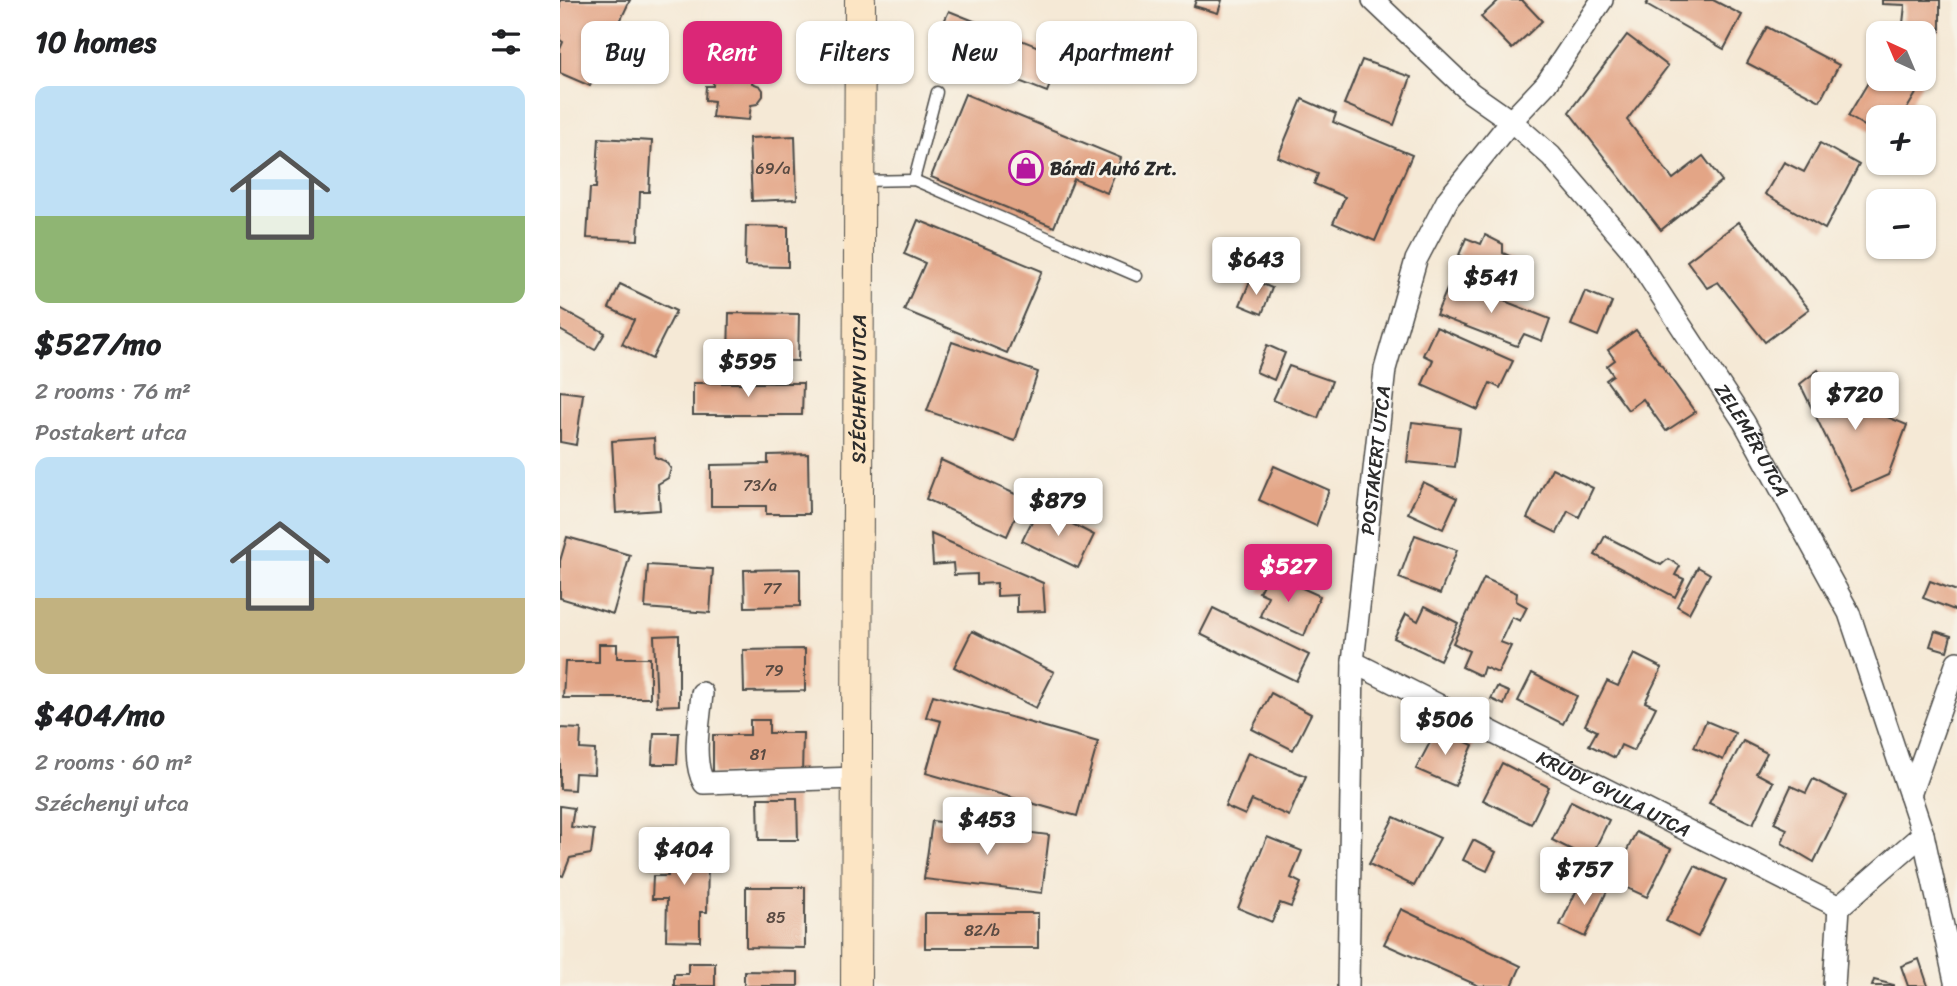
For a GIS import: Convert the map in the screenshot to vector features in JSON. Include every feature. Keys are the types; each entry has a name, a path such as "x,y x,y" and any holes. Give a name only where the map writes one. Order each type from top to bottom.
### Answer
{"street":[{"name":"SZÉCHENYI UTCA","path":"856,986 860,0"},
{"name":"ZELEMÉR UTCA","path":"1373,0 1471,93 1511,121 1551,156 1630,248 1744,422 1849,613 1923,834 1956,986"},
{"name":"POSTAKERT UTCA","path":"1348,986 1353,662 1385,369 1416,260 1448,199 1511,121 1546,84 1602,0"},
{"name":"KRÚDY GYULA UTCA","path":"1353,662 1839,907"},
{"path":"1910,794 1957,662"},
{"path":"702,693 697,759 699,775 704,783 857,778"},
{"path":"1834,986 1839,907 1923,834"}],"lane":[{"path":"914,180 937,92"},
{"path":"859,181 914,180 1137,276"}],"building":[{"path":"560,0 630,0 620,21 581,21 581,82 560,73 560,49 563,42 560,40"},
{"path":"1196,0 1222,0 1218,13 1194,6"},
{"path":"1499,0 1522,0 1542,21 1512,49 1481,17"},
{"path":"1649,0 1713,0 1742,15 1724,49 1646,5"},
{"path":"1882,0 1940,0 1940,32 1936,32 1936,21 1903,21 1905,5 1882,4"},
{"path":"949,11 974,21 944,21"},
{"path":"1767,27 1839,65 1820,101 1747,63"},
{"path":"1627,35 1668,66 1627,120 1673,179 1703,156 1722,181 1661,230 1569,112"},
{"path":"1022,40 1036,46 1036,84 1050,84 1047,92 1022,82"},
{"path":"1362,60 1411,77 1394,125 1344,104"},
{"path":"755,84 763,90 763,96 757,104 751,105 749,120 712,117 714,101 705,100 706,86"},
{"path":"1866,86 1866,91 1917,91 1909,105 1866,105 1866,127 1848,116"},
{"name":"Bárdi Autó Zrt.","path":"965,94 1121,158 1107,193 1074,179 1054,227 931,177"},
{"path":"1302,99 1336,114 1333,122 1412,155 1375,241 1333,223 1345,197 1314,184 1318,174 1278,157"},
{"path":"795,136 797,199 752,201 749,138"},
{"path":"599,138 652,141 649,192 640,192 638,240 587,238 590,188 596,188"},
{"path":"1820,143 1859,165 1825,229 1765,194 1784,162 1804,172"},
{"path":"918,220 1042,271 1007,353 904,310 925,263 904,254"},
{"path":"1739,222 1809,309 1765,342 1718,282 1707,288 1687,261"},
{"path":"746,226 788,227 788,267 745,266"},
{"path":"1485,235 1503,244 1503,253 1518,260 1511,278 1459,255 1466,238 1481,244"},
{"path":"1251,279 1272,288 1262,314 1240,305"},
{"path":"1451,280 1550,319 1542,341 1524,334 1517,346 1436,315"},
{"path":"620,284 676,311 652,359 622,344 634,320 609,308"},
{"path":"1585,291 1612,302 1598,336 1571,325"},
{"path":"560,308 605,333 595,350 560,330"},
{"path":"729,313 799,314 798,361 728,360"},
{"path":"1436,327 1513,361 1500,388 1490,383 1478,410 1422,385 1433,360 1423,355"},
{"path":"1636,330 1695,412 1666,431 1643,399 1628,410 1606,380 1613,375 1607,366 1615,360 1608,350"},
{"path":"952,342 1038,372 1015,441 927,411"},
{"path":"1267,345 1285,353 1274,380 1256,372"},
{"path":"1289,366 1332,381 1318,418 1273,400"},
{"path":"1818,370 1835,396 1862,389 1873,411 1907,425 1888,475 1852,491 1800,384"},
{"path":"693,383 803,383 802,415 693,415"},
{"path":"560,391 583,394 576,445 560,442"},
{"path":"1412,422 1460,428 1455,467 1407,462"},
{"path":"654,438 655,457 665,461 671,469 668,478 658,484 660,510 616,513 612,441"},
{"path":"808,454 809,514 766,514 766,506 711,506 711,465 768,464 768,455"},
{"path":"941,460 1024,498 1007,536 926,499"},
{"path":"1274,466 1329,490 1316,526 1259,500"},
{"path":"1552,468 1593,488 1579,517 1568,511 1557,533 1527,518"},
{"path":"1423,482 1457,498 1443,529 1408,513"},
{"path":"1039,507 1094,535 1078,568 1022,541"},
{"path":"931,534 1043,583 1045,611 1017,612 1017,595 997,596 997,583 977,584 977,574 954,575 953,563 933,565"},
{"path":"1415,535 1457,550 1440,594 1399,578"},
{"path":"1605,536 1661,565 1668,559 1680,566 1675,575 1684,579 1675,597 1595,555"},
{"path":"567,537 630,555 613,614 560,598 560,561"},
{"path":"648,565 713,569 710,613 645,608"},
{"path":"1698,567 1710,574 1689,613 1677,606"},
{"path":"800,569 800,606 745,607 744,570"},
{"path":"1269,573 1320,596 1304,636 1260,616 1268,596 1259,592"},
{"path":"1484,578 1517,593 1516,601 1527,607 1520,621 1512,617 1500,642 1511,646 1498,673 1484,667 1481,676 1462,667 1469,651 1453,643"},
{"path":"1930,581 1957,591 1957,611 1923,598"},
{"path":"1425,606 1458,623 1440,660 1394,638 1406,614 1418,621"},
{"path":"1213,608 1309,655 1296,681 1200,634"},
{"path":"972,631 1054,672 1036,708 954,667"},
{"path":"1935,631 1951,636 1947,651 1930,646"},
{"path":"679,635 679,705 657,706 654,636"},
{"path":"599,644 617,644 617,658 650,658 650,698 563,698 565,662 599,662"},
{"path":"805,649 805,691 744,692 743,650"},
{"path":"1634,654 1662,668 1645,702 1656,707 1634,751 1621,745 1615,758 1589,745 1597,731 1585,725 1607,681 1618,686"},
{"path":"1532,673 1577,696 1563,724 1518,701"},
{"path":"1497,687 1509,692 1504,705 1491,699"},
{"path":"1271,693 1311,714 1293,750 1252,729"},
{"path":"933,695 1098,742 1077,816 926,773 941,721 926,717"},
{"path":"750,720 769,720 769,733 803,733 802,774 713,774 713,735 750,735"},
{"path":"1706,721 1735,733 1723,760 1694,747"},
{"path":"560,728 581,729 580,749 595,750 594,774 575,773 574,790 560,789"},
{"path":"1437,729 1473,745 1455,786 1416,769"},
{"path":"654,733 679,733 677,764 652,764"},
{"path":"1743,741 1767,753 1756,773 1773,782 1753,824 1709,803"},
{"path":"1248,752 1306,776 1289,816 1252,800 1245,815 1225,806"},
{"path":"1502,763 1549,787 1531,824 1483,800"},
{"path":"1813,779 1846,796 1814,862 1782,843 1787,829 1774,823 1791,786 1806,793"},
{"path":"758,798 797,798 798,840 759,840"},
{"path":"1571,801 1609,820 1590,859 1552,840"},
{"path":"560,806 574,808 571,827 594,830 591,854 570,858 563,876 560,875"},
{"path":"1394,817 1440,838 1414,886 1369,864"},
{"path":"932,821 1049,835 1042,893 924,879"},
{"path":"669,832 701,833 700,859 708,859 707,912 700,912 700,941 666,940 667,899 652,899 653,876 668,876"},
{"path":"1636,832 1671,849 1647,897 1612,881"},
{"path":"1267,837 1302,851 1291,878 1301,883 1291,907 1280,903 1272,922 1238,908"},
{"path":"1473,840 1496,852 1487,871 1463,860"},
{"path":"1695,866 1726,880 1698,937 1666,921"},
{"path":"1583,877 1608,889 1585,937 1560,925"},
{"path":"746,887 805,887 805,948 746,947"},
{"path":"1401,909 1521,966 1512,986 1479,986 1384,944"},
{"path":"925,913 1038,913 1038,948 925,948"},
{"path":"1919,959 1928,986 1908,986 1901,966"},
{"path":"688,963 715,963 715,986 674,986 674,974 688,974"},
{"path":"744,971 798,972 798,986 744,986"},
{"path":"1874,980 1894,985 1894,986 1872,986"}],"place":[{"name":"Bárdi Autó Zrt.","path":"1026,168"}]}
